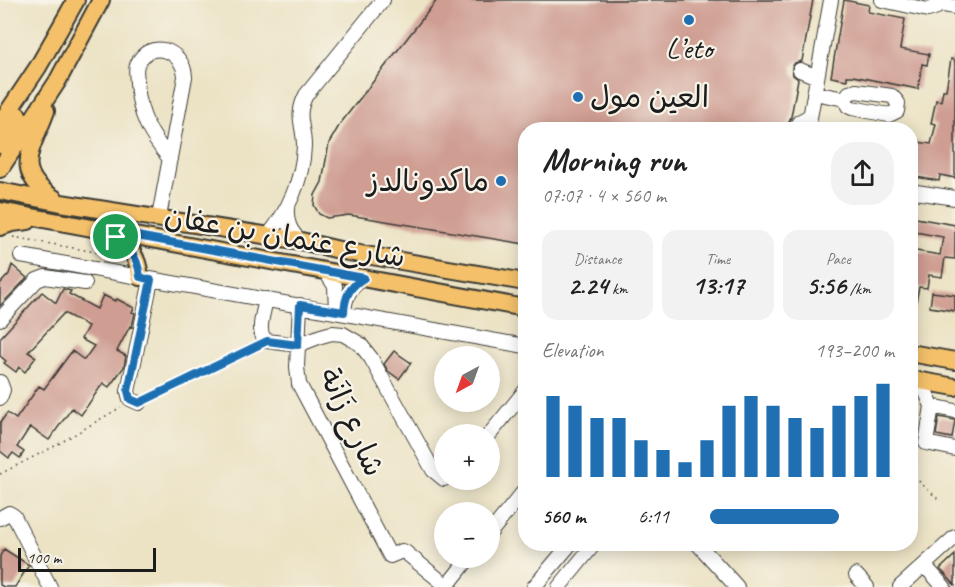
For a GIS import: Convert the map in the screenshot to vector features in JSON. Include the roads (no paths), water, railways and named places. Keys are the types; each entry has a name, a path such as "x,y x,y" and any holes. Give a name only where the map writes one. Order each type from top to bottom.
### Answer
{"main road":[{"path":"0,124 38,67 76,0"},
{"path":"0,170 57,82 101,0"},
{"path":"0,144 30,94 38,67"},
{"path":"57,82 32,148 28,170 38,187 61,203"},
{"name":"شارع عثمان بن عفان","path":"0,191 61,203 301,241 348,252 518,281"},
{"name":"شارع عثمان بن عفان","path":"0,211 518,307"},
{"path":"4,231 12,223 50,220"},
{"path":"105,230 126,244 145,278"},
{"path":"918,354 955,361"},
{"path":"918,380 955,387"}],"street":[{"path":"267,237 287,208 299,175 303,152 301,104 383,0"},
{"path":"809,122 831,0"},
{"path":"882,0 928,10 934,9 937,2 955,7"},
{"path":"159,217 170,159 185,71 181,60 172,53 155,50 145,55 138,64 138,99 149,130 170,159"},
{"path":"801,66 818,71"},
{"path":"814,93 845,99"},
{"path":"918,192 955,198"},
{"path":"287,208 288,223 295,236 301,241"},
{"path":"21,256 340,311 518,345"},
{"path":"324,270 335,286 340,311"},
{"path":"136,402 128,396 128,391 145,278"},
{"path":"340,311 350,289 364,278"},
{"path":"0,319 37,279 85,283"},
{"path":"266,299 260,331 267,341 298,345 332,333 343,334 360,344 371,358 434,471"},
{"name":"شارع زَانَة","path":"300,305 299,384 388,554 391,557 399,552 405,552 447,586"},
{"path":"0,382 3,390 0,398"},
{"path":"918,383 924,388 932,406 926,443 955,449"},
{"path":"498,424 518,400"},
{"path":"932,406 955,411"},
{"path":"500,521 518,499"},
{"path":"0,518 9,513 15,516 50,587"},
{"path":"900,587 955,537"},
{"path":"534,587 565,551"},
{"path":"559,587 588,551"},
{"path":"702,551 722,580 737,587"},
{"path":"924,565 944,587"},
{"path":"447,586 461,568"},
{"path":"856,575 867,587"}],"place":[{"name":"L’eto","path":"689,20"},
{"name":"العين مول","path":"578,97"},
{"name":"ماكدونالدز","path":"501,181"}]}
